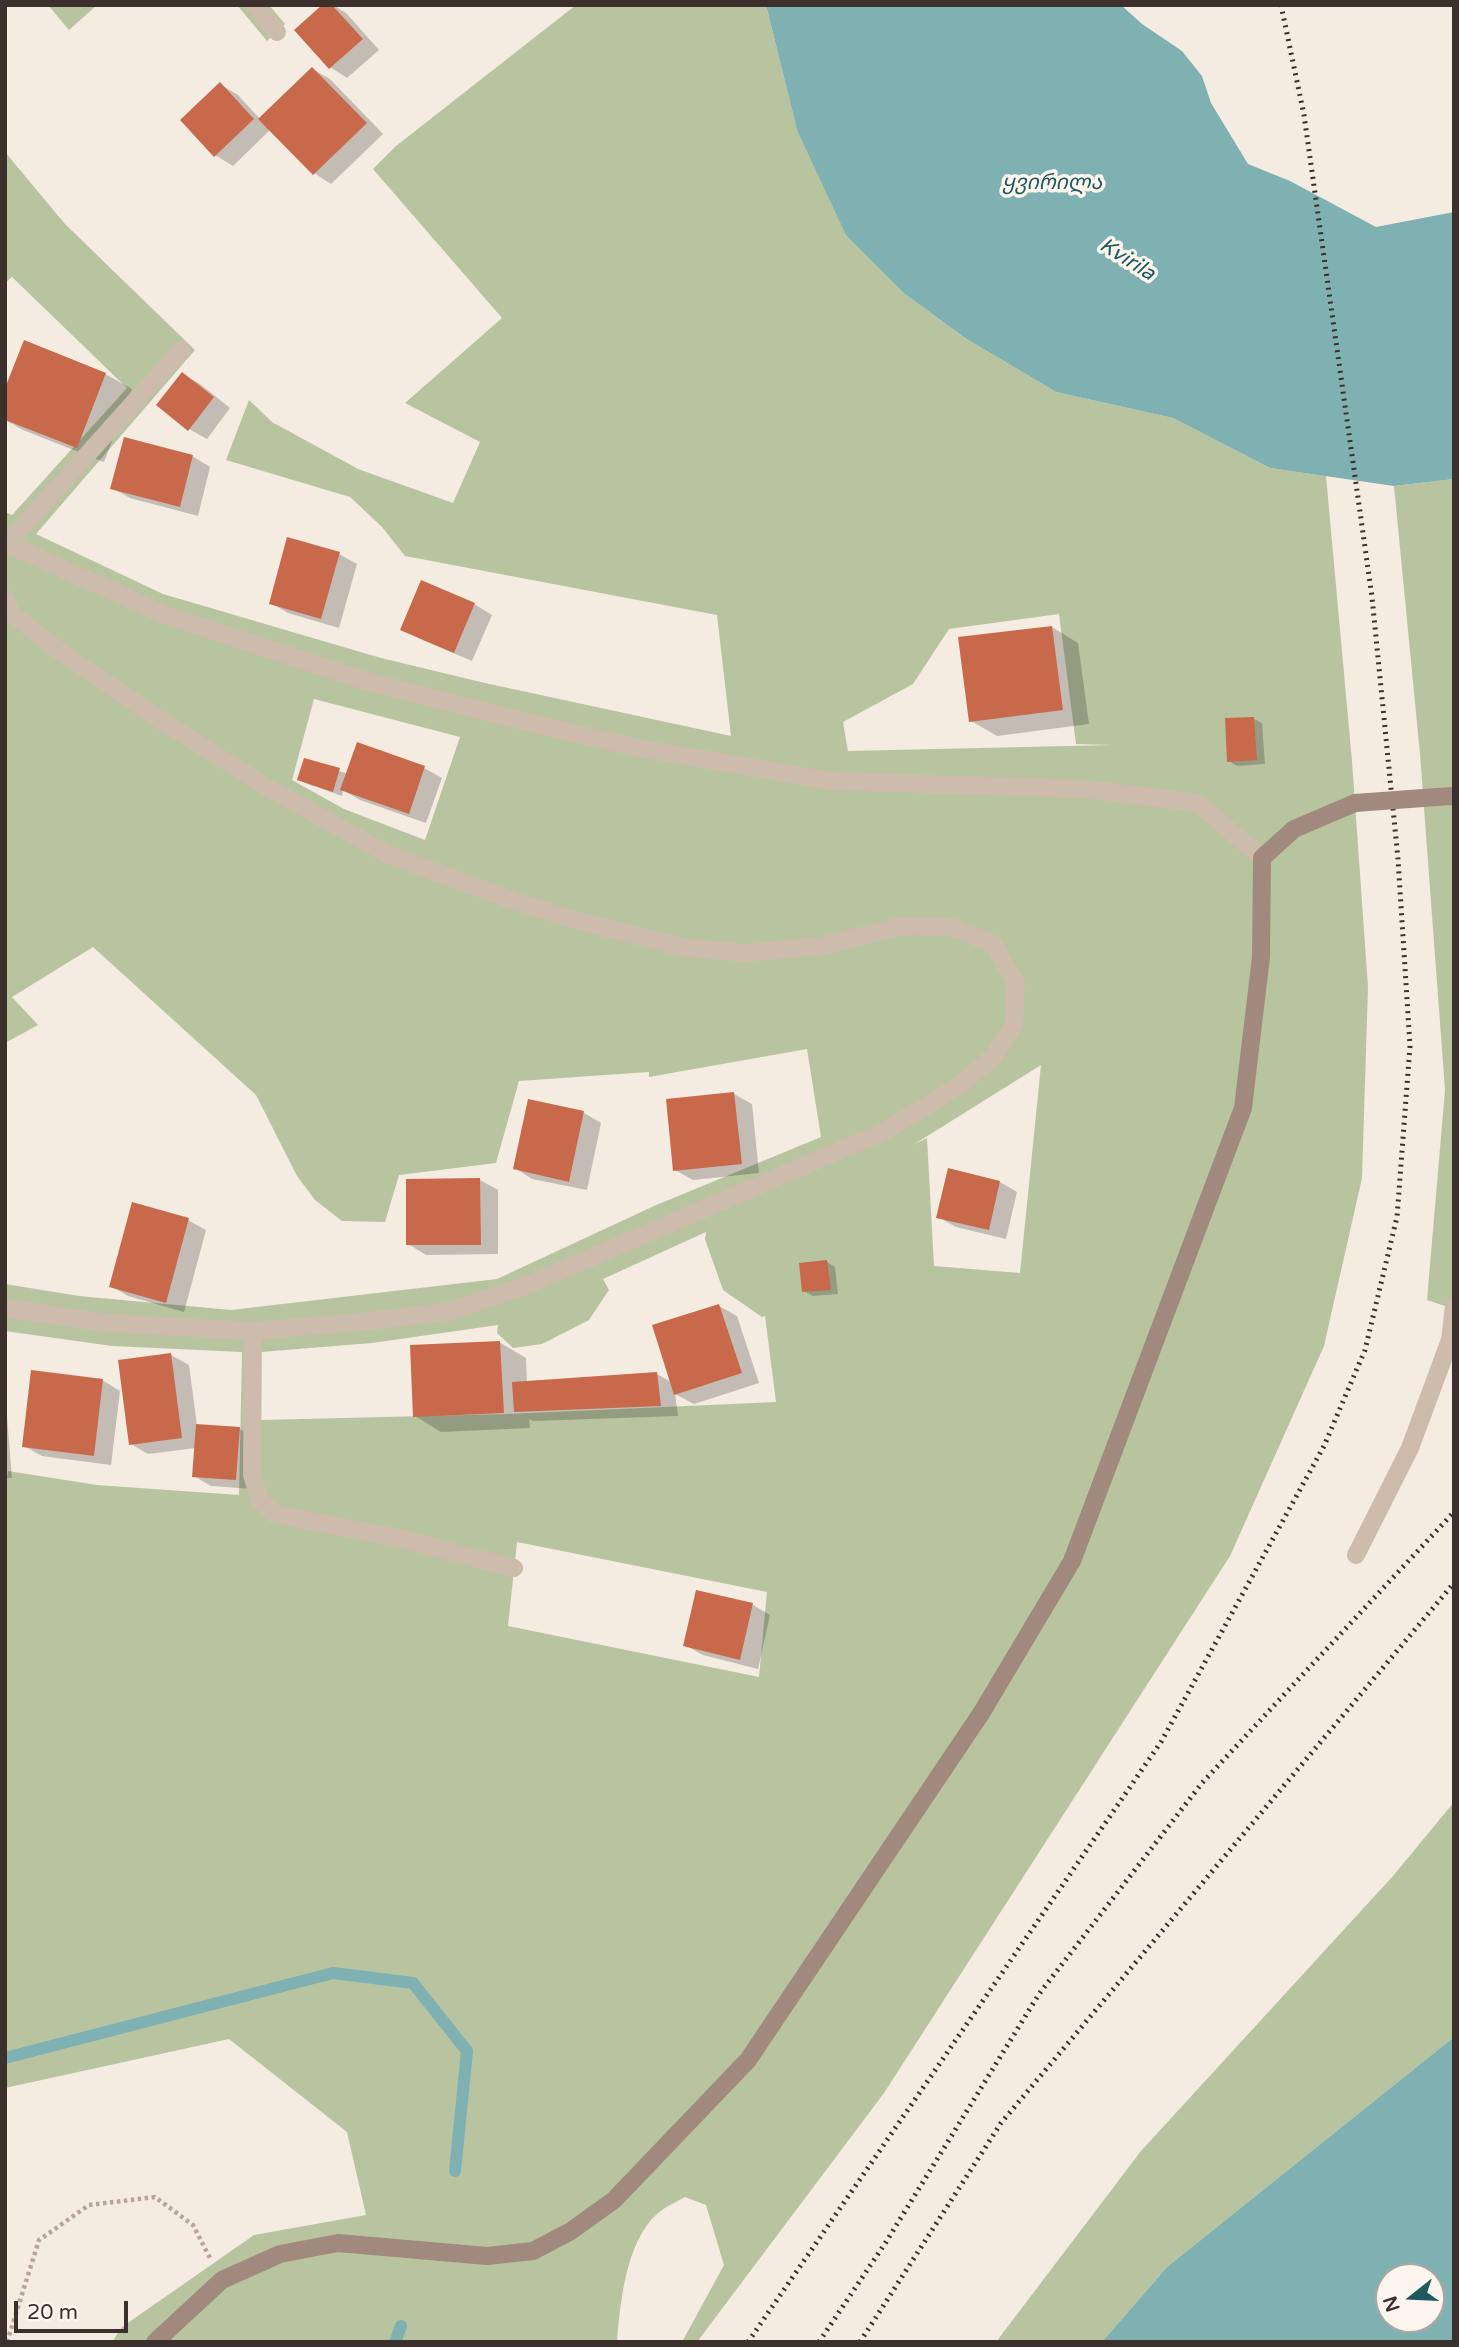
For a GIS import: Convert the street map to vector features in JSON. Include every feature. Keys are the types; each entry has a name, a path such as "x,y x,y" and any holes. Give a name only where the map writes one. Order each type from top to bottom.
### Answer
{"street":[{"path":"254,5 277,32"},
{"path":"181,350 6,546 165,615 363,680 514,719 638,748 831,781 1085,789 1198,803 1262,858"},
{"path":"5,598 11,612 29,627 156,718 265,786 387,854 586,923 681,947 745,953 821,946 902,926 952,927 993,944 1016,982 1014,1024 994,1056 957,1087 885,1131 527,1285 451,1311 254,1331 107,1323 5,1308"},
{"path":"155,2342 222,2280 280,2254 338,2243 487,2256 533,2251 571,2231 614,2200 748,2060 982,1712 1072,1562 1243,1108 1261,957 1262,858 1294,829 1355,803 1445,797"},
{"path":"1356,1555 1410,1448 1450,1340 1454,1307"},
{"path":"254,1331 252,1475 260,1500 274,1514 398,1538 514,1568"}],"path":[{"path":"7,2342 39,2241 89,2206 155,2197 193,2225 222,2280"}],"green space":[{"path":"48,5 97,5 69,30"},
{"path":"237,5 269,5 285,24 267,41"},
{"path":"576,5 766,5 797,130 905,294 965,338 1056,392 1173,418 1270,468 1326,476 1352,761 1368,987 1362,1178 1324,1346 1230,1556 884,2093 697,2342 682,2342 724,2265 706,2205 685,2197 657,2214 638,2240 626,2274 617,2342 112,2342 122,2327 254,2235 366,2215 347,2132 229,2039 5,2088 5,1492 8,1471 97,1485 239,1495 242,1352 112,1346 5,1331 5,1284 79,1296 231,1310 497,1279 654,1206 821,1137 807,1049 649,1077 649,1072 519,1081 496,1163 399,1175 385,1222 342,1221 315,1200 297,1176 256,1095 93,947 12,997 38,1025 5,1043 5,512 12,515 127,388 12,277 5,283 5,152 65,224 195,350 36,534 163,594 381,658 731,736 717,615 405,556 382,527 350,497 226,460 249,400 272,422 358,469 453,503 480,442 405,403 502,318 373,169 396,146","holes":["1059,614 1076,744 1113,745 848,751 843,722 913,684 949,629","314,699 460,737 425,840 344,809 292,780","1041,1065 1020,1273 934,1266 927,1138 913,1145","706,1232 705,1239 723,1290 762,1317 765,1316 776,1402 508,1414 261,1420 261,1352 372,1343 498,1325 497,1333 513,1348 542,1344 589,1320 609,1290 603,1279","517,1542 767,1592 759,1677 508,1626"]},
{"path":"1454,479 1454,1309 1427,1300 1445,1090 1420,754 1394,486"},
{"path":"1454,1802 1454,2037 1167,2267 1102,2342 996,2342 1141,2151 1393,1876"}],"water":[{"name":"ყვირილა","path":"766,5 1121,5 1142,24 1182,51 1202,76 1211,103 1248,164 1290,181 1376,227 1454,212 1454,479 1394,486 1270,468 1173,418 1056,392 965,338 905,294 846,235 797,130"},
{"path":"1454,2037 1454,2342 1102,2342 1167,2267"}],"building":[{"path":"322,5 332,5 363,39 329,69 294,30"},
{"path":"312,67 367,123 313,175 258,119"},
{"path":"220,82 254,119 214,157 180,120"},
{"path":"24,340 106,373 77,448 5,420 5,388"},
{"path":"182,372 214,397 188,431 156,405"},
{"path":"124,437 193,455 180,507 110,489"},
{"path":"287,537 340,552 321,619 269,604"},
{"path":"421,580 475,603 454,653 400,630"},
{"path":"1052,626 1063,710 969,722 958,637"},
{"path":"1254,717 1257,760 1227,762 1225,718"},
{"path":"357,742 425,766 409,814 340,790"},
{"path":"304,758 340,768 333,792 297,780"},
{"path":"734,1092 742,1164 673,1171 666,1099"},
{"path":"528,1099 584,1111 569,1182 513,1169"},
{"path":"948,1168 1000,1181 989,1230 936,1218"},
{"path":"480,1178 481,1245 406,1245 406,1179"},
{"path":"132,1202 189,1218 166,1303 109,1287"},
{"path":"827,1260 831,1290 802,1292 799,1263"},
{"path":"719,1304 742,1373 674,1395 652,1325"},
{"path":"500,1341 504,1413 413,1417 410,1345"},
{"path":"171,1353 182,1438 129,1445 118,1360"},
{"path":"31,1370 103,1379 94,1456 22,1447"},
{"path":"657,1372 661,1406 514,1412 512,1382"},
{"path":"196,1424 240,1427 236,1480 192,1477"},
{"path":"696,1590 753,1603 740,1660 683,1646"}],"waterway":[{"path":"5,2058 333,1973 413,1983 467,2051 455,2171"},
{"path":"395,2342 401,2326"}],"railway":[{"path":"748,2342 1161,1742 1324,1446 1365,1350 1397,1217 1410,1046 1398,859 1372,597 1304,115 1281,5"},
{"path":"819,2342 886,2242 1039,1994 1202,1783 1454,1512"},
{"path":"860,2342 1001,2123 1454,1583"}],"water label":[{"name":"Kvirila","path":"1127,260"}]}
